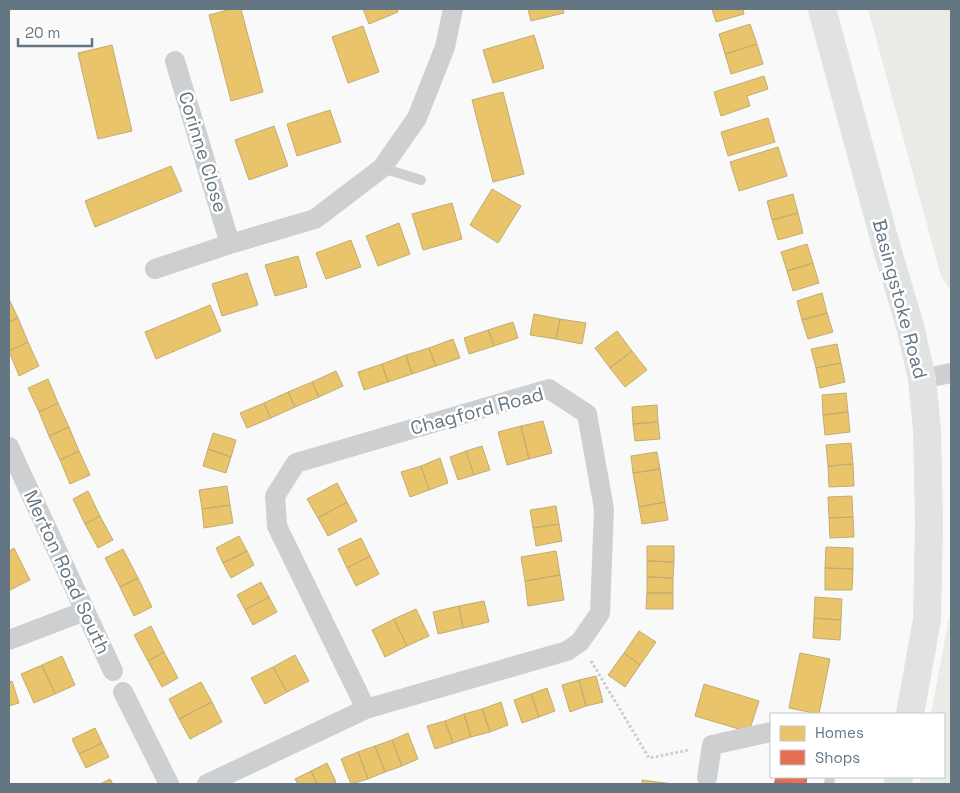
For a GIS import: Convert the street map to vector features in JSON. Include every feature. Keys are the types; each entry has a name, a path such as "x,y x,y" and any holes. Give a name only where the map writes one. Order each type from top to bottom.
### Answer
{"main road":[{"name":"Basingstoke Road","path":"822,9 910,326 922,379 927,438 929,523 927,620 910,713"}],"street":[{"path":"156,269 315,218 382,168 417,118 445,47 453,9"},
{"name":"Corinne Close","path":"176,60 230,244"},
{"path":"922,379 951,373"},
{"name":"Chagford Road","path":"207,784 366,709 567,651 580,642 600,613 604,509 587,414 549,389 296,463 275,496 277,526 366,709"},
{"name":"Merton Road South","path":"9,447 113,670"},
{"path":"9,640 85,612"},
{"path":"123,692 169,784"},
{"path":"707,778 712,745 770,732"}],"lane":[{"path":"382,168 421,180"}],"path":[{"path":"580,642 649,758 712,745"}],"shaded area":[{"path":"868,9 951,9 951,291 941,276"},
{"path":"951,608 951,784 920,784 921,778 945,778 945,713 931,713"}],"building: Homes":[{"path":"231,9 241,9 263,92 231,101 209,15"},
{"path":"363,9 397,9 398,12 369,24"},
{"path":"528,9 563,9 564,13 531,21"},
{"path":"712,9 743,9 744,14 716,22"},
{"path":"750,24 757,44 725,54 719,34"},
{"path":"363,26 379,72 348,83 332,37"},
{"path":"534,35 544,68 493,83 483,50"},
{"path":"757,44 763,64 731,74 725,54"},
{"path":"112,45 132,131 98,139 78,53"},
{"path":"764,76 768,89 747,96 750,106 721,116 714,92"},
{"path":"503,92 524,174 493,182 472,100"},
{"path":"330,110 341,142 297,156 287,124"},
{"path":"768,118 775,142 728,156 721,132"},
{"path":"274,126 288,166 249,180 235,140"},
{"path":"778,147 787,176 739,191 730,162"},
{"path":"171,166 182,191 95,227 85,201"},
{"path":"492,189 521,206 498,243 470,225"},
{"path":"793,194 798,213 772,220 767,201"},
{"path":"452,203 462,239 423,250 412,214"},
{"path":"798,213 803,233 778,240 772,220"},
{"path":"399,223 410,254 378,266 366,236"},
{"path":"351,240 361,267 326,279 316,253"},
{"path":"807,244 813,263 787,271 781,252"},
{"path":"298,256 307,287 275,296 265,265"},
{"path":"813,263 819,283 793,291 787,271"},
{"path":"247,273 258,305 222,316 212,284"},
{"path":"822,293 827,313 802,320 797,301"},
{"path":"9,299 18,318 9,322"},
{"path":"210,305 221,331 156,359 145,332"},
{"path":"827,313 833,332 808,339 802,320"},
{"path":"534,314 560,319 556,339 530,335"},
{"path":"18,318 28,342 9,351 9,322"},
{"path":"560,319 586,323 582,344 556,339"},
{"path":"513,322 518,338 494,346 488,330"},
{"path":"488,330 494,346 469,354 464,338"},
{"path":"617,331 632,351 610,368 595,348"},
{"path":"453,339 460,358 436,366 429,348"},
{"path":"28,342 39,366 19,376 9,351"},
{"path":"837,344 841,363 816,368 811,349"},
{"path":"429,348 436,366 412,374 406,355"},
{"path":"632,351 647,370 625,387 610,368"},
{"path":"406,355 412,374 388,382 382,364"},
{"path":"841,363 845,382 820,388 816,368"},
{"path":"382,364 388,382 364,390 358,372"},
{"path":"336,371 343,386 319,397 312,382"},
{"path":"48,379 58,403 39,412 28,388"},
{"path":"312,382 319,397 295,407 288,392"},
{"path":"288,392 295,407 271,418 264,403"},
{"path":"846,393 848,412 823,415 822,395"},
{"path":"58,403 69,427 49,436 39,412"},
{"path":"264,403 271,418 247,428 240,413"},
{"path":"657,405 658,422 633,424 632,407"},
{"path":"848,412 850,432 825,435 823,415"},
{"path":"543,421 552,453 529,459 521,426"},
{"path":"658,422 660,439 635,441 633,424"},
{"path":"521,426 529,459 507,465 498,432"},
{"path":"69,427 79,451 60,460 49,436"},
{"path":"213,433 236,440 231,457 208,449"},
{"path":"851,443 853,464 828,466 826,445"},
{"path":"482,446 490,470 474,475 466,451"},
{"path":"208,449 231,457 226,473 203,466"},
{"path":"79,451 90,475 70,484 60,460"},
{"path":"466,451 474,475 458,480 450,457"},
{"path":"657,452 660,469 633,473 631,456"},
{"path":"440,458 448,483 429,490 421,466"},
{"path":"853,464 854,486 829,487 828,466"},
{"path":"421,466 429,490 410,497 401,472"},
{"path":"660,469 665,502 639,507 633,473"},
{"path":"337,483 347,502 318,518 307,499"},
{"path":"227,486 230,505 202,509 199,490"},
{"path":"88,491 100,516 85,524 73,499"},
{"path":"852,496 853,517 829,518 828,497"},
{"path":"347,502 357,521 328,536 318,518"},
{"path":"665,502 668,520 642,524 639,507"},
{"path":"230,505 233,523 204,528 202,509"},
{"path":"556,506 559,524 533,528 530,510"},
{"path":"100,516 113,540 98,548 85,524"},
{"path":"853,517 854,537 830,538 829,518"},
{"path":"559,524 562,541 536,546 533,528"},
{"path":"239,536 247,551 223,563 216,548"},
{"path":"361,538 370,556 347,568 338,549"},
{"path":"647,546 674,546 674,562 647,561"},
{"path":"826,547 853,548 853,569 825,568"},
{"path":"14,548 30,580 10,590 9,551"},
{"path":"123,549 138,578 120,587 105,558"},
{"path":"247,551 254,565 231,578 223,563"},
{"path":"556,551 560,575 525,581 521,557"},
{"path":"370,556 379,574 356,586 347,568"},
{"path":"647,561 674,562 673,578 647,577"},
{"path":"825,568 853,569 852,590 825,590"},
{"path":"560,575 564,600 528,606 525,581"},
{"path":"647,577 673,578 673,593 647,593"},
{"path":"138,578 152,607 134,616 120,587"},
{"path":"261,582 269,597 245,610 237,595"},
{"path":"647,593 673,593 673,609 646,609"},
{"path":"269,597 277,612 253,625 245,610"},
{"path":"815,597 842,599 841,620 814,618"},
{"path":"484,601 489,622 463,628 459,606"},
{"path":"459,606 463,628 438,634 433,612"},
{"path":"416,609 429,636 407,646 394,619"},
{"path":"814,618 841,620 840,640 813,638"},
{"path":"394,619 407,646 385,657 372,630"},
{"path":"151,626 164,652 148,661 134,635"},
{"path":"639,631 656,642 640,665 624,653"},
{"path":"164,652 178,678 162,687 148,661"},
{"path":"624,653 640,665 625,687 608,675"},
{"path":"800,653 830,659 819,713 789,708"},
{"path":"295,655 309,681 287,692 273,667"},
{"path":"62,656 75,685 55,694 42,665"},
{"path":"42,665 55,694 34,703 21,674"},
{"path":"273,667 287,692 265,704 251,678"},
{"path":"596,676 603,702 586,706 579,680"},
{"path":"579,680 586,706 570,712 562,685"},
{"path":"12,681 19,703 9,706 9,682"},
{"path":"201,682 212,702 179,719 169,699"},
{"path":"704,684 759,701 749,732 695,716"},
{"path":"547,688 555,711 539,717 531,694"},
{"path":"531,694 539,717 522,723 514,700"},
{"path":"212,702 222,722 190,739 179,719"},
{"path":"501,702 508,725 490,732 482,709"},
{"path":"482,709 490,732 471,737 464,714"},
{"path":"464,714 471,737 453,743 445,721"},
{"path":"445,721 453,743 435,749 427,726"},
{"path":"95,728 102,743 79,754 72,739"},
{"path":"408,733 418,759 402,766 392,740"},
{"path":"392,740 402,766 385,772 375,746"},
{"path":"102,743 109,757 86,768 79,754"},
{"path":"375,746 385,772 368,779 358,752"},
{"path":"358,752 368,779 351,784 341,759"},
{"path":"327,763 336,782 332,784 317,784 311,771"},
{"path":"311,771 317,784 298,784 295,779"},
{"path":"110,779 113,784 100,784"},
{"path":"642,780 673,784 642,784"}],"building: Shops":[{"path":"776,778 807,778 806,784 775,781"},
{"path":"775,781 791,784 774,784"}]}
